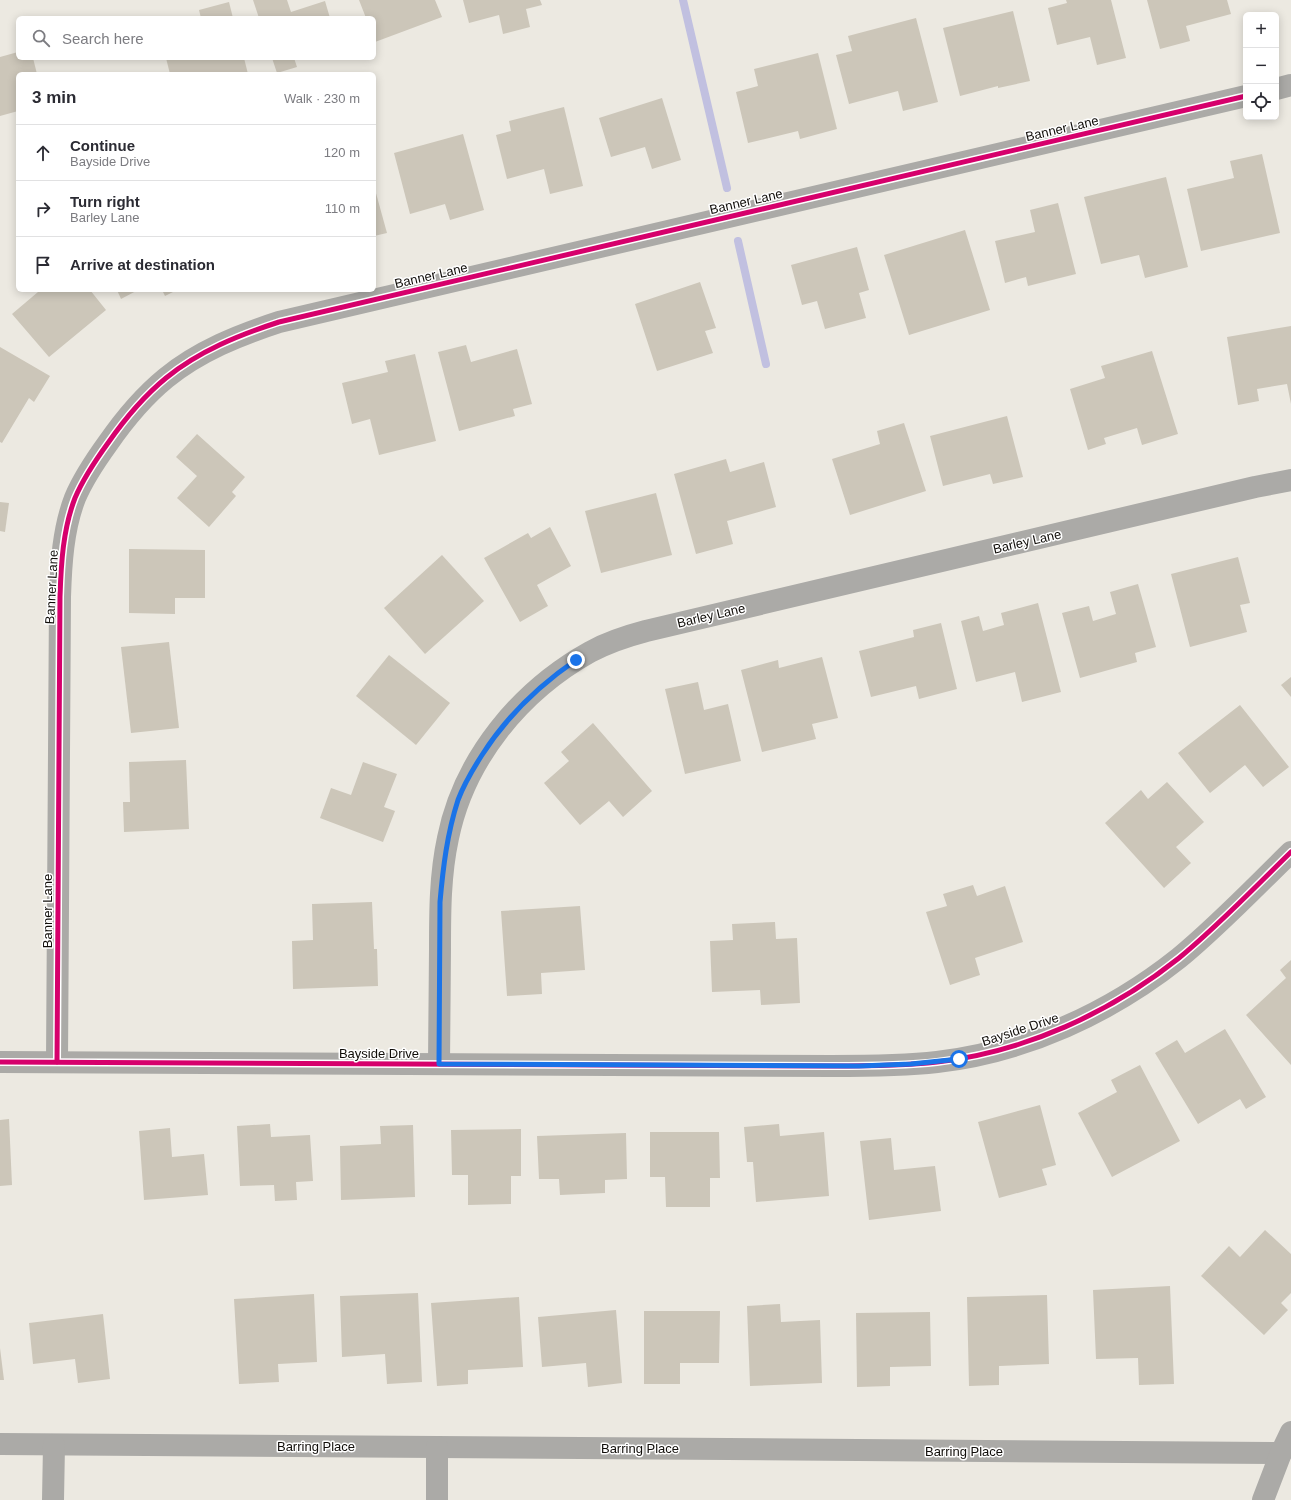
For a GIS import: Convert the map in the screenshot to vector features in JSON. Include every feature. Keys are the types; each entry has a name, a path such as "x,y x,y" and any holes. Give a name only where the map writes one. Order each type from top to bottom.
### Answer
{"street":[{"path":"1279,88 1291,85"},
{"name":"Banner Lane","path":"57,1062 60,597 64,544 68,522 75,499 86,476 115,432 132,412 166,378 189,362 212,349 235,338 280,322 1243,97"},
{"name":"Barley Lane","path":"439,1064 440,902 444,859 452,819 466,782 494,737 526,699 558,672 591,651 646,630 1247,489 1291,480"},
{"name":"Bayside Drive","path":"0,1062 859,1066 937,1062 983,1054 1055,1032 1098,1011 1130,993 1199,941 1291,852"},
{"path":"1263,1500 1281,1453 1291,1432"},
{"name":"Barring Place","path":"0,1444 1281,1453"},
{"path":"53,1500 54,1445"},
{"path":"437,1447 437,1500"}],"building":[{"path":"253,0 287,0 291,12 325,1 329,16 258,16"},
{"path":"359,0 435,0 442,17 376,42 376,16 365,16"},
{"path":"463,0 540,0 542,5 526,9 530,27 503,34 499,15 469,23"},
{"path":"1066,0 1111,0 1126,58 1097,65 1090,37 1057,45 1048,8 1067,3"},
{"path":"1147,0 1227,0 1231,14 1186,26 1190,41 1160,49"},
{"path":"229,2 232,16 200,16 199,10"},
{"path":"1013,11 1030,81 998,88 998,86 960,96 943,28"},
{"path":"916,18 938,102 903,111 898,91 849,104 836,55 852,51 848,36"},
{"path":"16,53 16,60 34,60 36,72 16,72 16,112 0,116 0,57"},
{"path":"818,53 837,129 800,139 798,131 748,143 736,92 758,86 754,69"},
{"path":"166,60 244,60 248,72 170,72"},
{"path":"273,60 295,60 297,67 277,72"},
{"path":"662,98 681,160 652,169 645,147 611,157 599,118"},
{"path":"564,107 583,186 550,194 544,169 507,179 496,135 511,131 509,121"},
{"path":"463,134 484,210 450,220 445,204 410,214 394,153"},
{"path":"1262,154 1280,233 1201,251 1187,189 1234,178 1230,161"},
{"path":"1166,177 1188,267 1145,278 1139,255 1101,264 1084,197"},
{"path":"376,193 387,233 376,236"},
{"path":"1058,203 1076,274 1028,286 1026,277 1005,283 995,241 1035,232 1030,210"},
{"path":"965,230 990,310 909,335 884,255"},
{"path":"857,247 869,290 859,293 866,318 825,329 817,301 802,305 791,265"},
{"path":"700,282 716,328 705,331 713,353 657,371 635,304"},
{"path":"38,292 92,292 106,310 49,357 12,314"},
{"path":"118,292 134,292 121,299"},
{"path":"163,292 173,292 165,296"},
{"path":"1291,326 1291,404 1287,384 1257,389 1259,401 1238,405 1227,337"},
{"path":"466,345 471,362 517,349 532,404 513,409 515,416 459,431 438,352"},
{"path":"0,347 50,376 34,402 29,398 2,443 0,442"},
{"path":"1152,351 1178,434 1142,445 1137,428 1104,438 1106,444 1088,450 1070,389 1105,378 1101,366"},
{"path":"415,354 436,441 379,455 370,419 352,424 342,383 388,372 385,361"},
{"path":"1007,416 1023,477 993,484 990,474 943,486 930,436"},
{"path":"904,423 926,491 850,515 832,459 880,444 877,431"},
{"path":"197,434 245,477 232,492 236,496 209,527 177,498 197,476 176,457"},
{"path":"726,459 730,472 764,462 776,507 727,521 733,544 696,554 674,474"},
{"path":"656,493 672,555 601,573 585,511"},
{"path":"0,502 9,503 5,532 0,531"},
{"path":"550,527 571,566 537,585 548,606 520,622 484,558 528,533 531,538"},
{"path":"129,549 205,550 205,598 175,598 175,614 129,613"},
{"path":"442,555 484,601 425,654 384,608"},
{"path":"1238,557 1250,603 1240,605 1247,632 1190,647 1171,574"},
{"path":"1138,584 1156,647 1135,653 1137,662 1080,678 1062,613 1089,606 1093,621 1116,614 1110,592"},
{"path":"1038,603 1061,692 1022,702 1015,672 976,682 961,621 979,616 983,631 1004,625 1001,613"},
{"path":"941,623 957,689 919,699 916,686 871,697 859,651 914,637 913,630"},
{"path":"169,642 179,728 131,733 121,647"},
{"path":"389,655 450,703 416,745 356,696"},
{"path":"822,657 838,718 812,724 816,739 762,752 741,670 778,660 779,668"},
{"path":"1291,677 1291,697 1281,685"},
{"path":"698,682 704,710 728,704 741,761 685,774 665,689"},
{"path":"1240,705 1289,767 1263,787 1245,765 1210,793 1178,753"},
{"path":"593,723 652,791 623,817 609,801 580,825 544,783 569,761 561,752"},
{"path":"186,760 189,829 124,832 123,802 130,802 129,762"},
{"path":"363,762 397,774 384,807 395,811 383,842 320,818 331,788 351,795"},
{"path":"1167,782 1204,822 1176,847 1191,863 1164,888 1105,823 1141,790 1148,799"},
{"path":"973,885 977,896 1005,886 1023,942 975,958 980,975 950,985 926,912 947,906 943,894"},
{"path":"372,902 374,949 377,949 378,986 293,989 292,941 313,940 312,904"},
{"path":"580,906 585,970 541,973 542,994 507,996 501,911"},
{"path":"775,922 776,939 797,938 800,1003 761,1005 760,990 712,992 710,941 733,940 732,924"},
{"path":"1291,960 1291,1065 1246,1015 1286,978 1280,970"},
{"path":"1225,1029 1266,1097 1246,1109 1240,1099 1198,1124 1155,1053 1177,1040 1185,1053"},
{"path":"1140,1065 1180,1141 1112,1177 1078,1113 1117,1092 1111,1080"},
{"path":"1040,1105 1056,1165 1042,1169 1047,1185 999,1198 978,1122"},
{"path":"9,1119 12,1185 0,1186 0,1120"},
{"path":"270,1124 271,1137 310,1135 313,1181 296,1182 297,1200 275,1201 274,1185 240,1186 237,1126"},
{"path":"779,1124 780,1136 824,1132 829,1196 756,1202 753,1162 747,1162 744,1127"},
{"path":"413,1125 415,1197 341,1200 340,1146 381,1144 380,1126"},
{"path":"170,1128 172,1157 204,1154 208,1195 144,1200 139,1131"},
{"path":"521,1129 521,1176 511,1176 511,1204 468,1205 468,1175 452,1175 451,1130"},
{"path":"650,1132 719,1132 720,1178 710,1178 710,1207 666,1207 665,1177 650,1177"},
{"path":"626,1133 627,1179 605,1180 605,1193 560,1195 559,1179 539,1179 537,1136"},
{"path":"891,1138 894,1170 935,1166 941,1211 869,1220 860,1141"},
{"path":"1265,1230 1291,1254 1291,1293 1281,1303 1288,1310 1264,1335 1201,1276 1229,1246 1240,1257"},
{"path":"1170,1286 1174,1384 1139,1385 1138,1358 1096,1359 1093,1290"},
{"path":"418,1293 422,1382 387,1384 385,1354 342,1357 340,1296"},
{"path":"314,1294 317,1362 278,1364 279,1382 239,1384 234,1299"},
{"path":"1047,1295 1049,1364 999,1366 999,1385 969,1386 967,1297"},
{"path":"519,1297 523,1367 468,1370 468,1384 437,1386 431,1303"},
{"path":"780,1304 781,1322 820,1320 822,1383 750,1386 747,1306"},
{"path":"616,1310 622,1383 588,1387 586,1363 542,1367 538,1317"},
{"path":"644,1311 720,1311 719,1363 680,1363 680,1384 644,1384"},
{"path":"930,1312 931,1366 890,1367 890,1386 857,1387 856,1313"},
{"path":"103,1314 110,1379 78,1383 75,1359 33,1364 29,1323"},
{"path":"0,1348 4,1380 0,1380"}],"waterway":[{"path":"683,0 727,188"},
{"path":"738,241 766,364"}],"cycle path":[{"path":"57,1062 60,597 65,534 75,498 94,463 114,434 142,400 166,378 192,360 234,338 279,322 1243,97"},
{"path":"0,1062 857,1066 937,1062 970,1057 1034,1039 1065,1027 1124,996 1152,978 1193,946 1222,920 1291,852"}],"route":[{"path":"576,660 542,685 526,699 512,715 494,737 479,760 458,799 452,819 444,859 440,902 439,1064 859,1066 911,1064 959,1059"}]}
